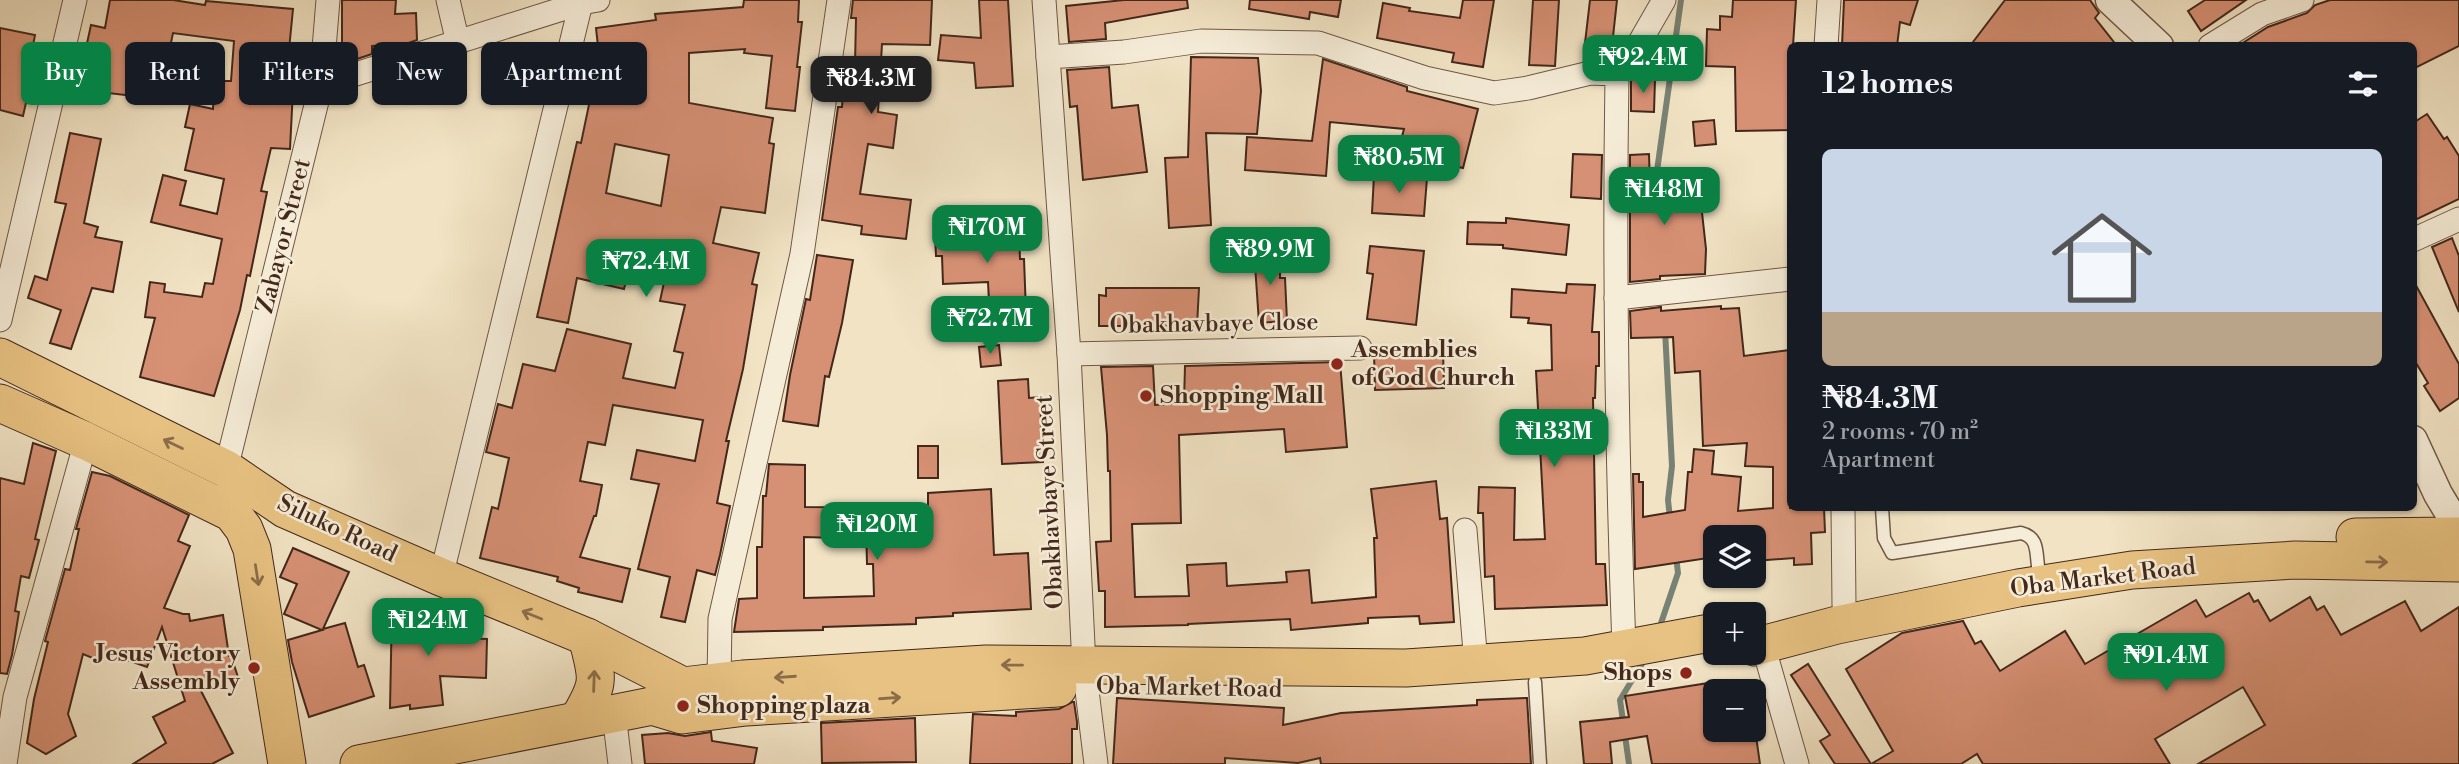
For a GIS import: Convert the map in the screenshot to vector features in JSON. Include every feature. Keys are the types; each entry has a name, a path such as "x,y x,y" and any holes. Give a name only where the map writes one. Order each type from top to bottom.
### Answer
{"main road":[{"name":"Siluko Road","path":"0,357 226,469 285,509 587,637 682,686"},
{"path":"0,403 86,441 232,513 244,529 253,549 287,764"},
{"name":"Oba Market Road","path":"1766,635 1844,605 2126,551 2286,538 2459,536"},
{"name":"Oba Market Road","path":"1766,637 2018,587 2132,570 2295,560 2459,563"},
{"name":"Oba Market Road","path":"652,706 682,715 1085,676 1476,664 1585,656 1703,635"},
{"path":"578,720 594,694 597,676 587,637"},
{"name":"Oba Market Road","path":"682,686 986,664 1085,676 1406,691 1588,677 1703,657"},
{"path":"359,764 652,706 682,686"}],"street":[{"path":"0,320 75,0"},
{"name":"Zabayor Street","path":"325,42 328,0"},
{"path":"448,0 458,42"},
{"path":"719,682 720,619 802,254 839,0"},
{"name":"Obakhavbaye Street","path":"1044,0 1069,354 1085,676 1096,764"},
{"path":"1624,648 1619,522 1616,298 1617,74 1637,47 1664,0"},
{"path":"1826,42 1829,0"},
{"path":"2216,42 2262,14 2302,0"},
{"path":"461,42 590,1"},
{"path":"441,577 590,1"},
{"path":"2118,2 2155,42"},
{"path":"1048,57 1124,52 1201,41 1318,43 1425,78 1494,93 1590,73 1617,74"},
{"name":"Zabayor Street","path":"226,469 316,105"},
{"path":"2417,238 2459,219"},
{"path":"1616,298 1787,279"},
{"name":"Obakhavbaye Close","path":"1069,354 1360,348"},
{"path":"5,764 15,697 86,441"},
{"path":"2417,449 2438,494 2459,529"},
{"path":"1843,511 1844,605"},
{"path":"1465,530 1476,664"},
{"path":"1765,665 1797,764"},
{"path":"614,714 620,764"}],"lane":[{"path":"1882,511 1884,538 1892,553 2021,533 2030,535 2034,541 2038,566"},
{"path":"1535,682 1540,764"}],"building":[{"path":"110,0 173,0 205,5 206,1 293,9 290,42 239,42 239,105 292,105 290,149 271,148 261,191 267,192 250,276 247,275 240,310 214,396 140,377 155,318 145,317 150,282 165,284 164,292 202,297 205,283 213,284 222,239 151,222 163,175 186,181 180,205 217,214 224,179 185,170 194,129 185,127 190,105 213,109 213,105 225,105 225,81 231,81 234,41 173,33 171,42 125,42 125,95 111,93 111,42 87,42 91,25 105,28"},
{"path":"342,0 396,0 395,14 416,13 417,40 372,42 372,54 358,59 358,42 342,42"},
{"path":"744,0 799,0 798,22 802,22 795,111 766,108 772,56 744,53 745,49 689,53 689,103 773,118 769,143 774,144 765,213 721,207 713,243 759,253 752,284 757,285 743,369 726,441 729,441 717,503 730,506 720,555 715,575 697,570 685,622 661,617 670,577 638,569 659,484 631,479 637,450 695,461 703,420 613,405 605,445 588,442 580,481 602,485 596,516 580,557 630,569 622,602 578,592 579,588 557,581 558,577 480,558 492,507 498,509 509,458 486,452 498,404 512,408 523,364 555,371 567,329 631,344 623,378 675,388 683,353 674,351 685,305 660,301 671,250 636,241 624,289 577,278 568,323 537,317 577,142 581,143 589,105 647,105 647,42 598,42 596,28 656,20 655,14 743,7","holes":["615,144 669,155 661,206 606,193"]},
{"path":"853,0 932,0 930,45 882,44 878,112 897,115 893,148 868,144 860,194 911,200 906,239 861,234 862,226 822,220 838,107 842,107 845,63 855,64 856,18 851,18"},
{"path":"979,0 1008,0 1013,86 976,88 974,63 938,60 941,35 981,38"},
{"path":"1124,0 1187,0 1188,8 1105,23 1106,39 1069,42 1066,6"},
{"path":"1250,0 1341,0 1338,17 1310,12 1309,19 1249,9"},
{"path":"1463,0 1494,0 1483,67 1452,62 1454,53 1377,38 1383,3 1410,8 1409,11 1460,18"},
{"path":"1533,0 1559,0 1555,66 1529,65"},
{"path":"1590,0 1617,0 1612,46 1585,43"},
{"path":"1733,0 1796,0 1793,42 1787,42 1787,130 1736,131 1735,67 1706,66 1707,29 1720,30 1720,16 1732,17"},
{"path":"1844,0 1918,0 1910,25 1900,22 1898,42 1842,42"},
{"path":"2005,0 2090,0 2099,13 2095,18 2114,42 1973,42"},
{"path":"2205,0 2246,0 2201,31 2188,11"},
{"path":"2330,0 2459,0 2459,46 2417,67 2417,42 2244,42 2268,27 2307,13 2315,5"},
{"path":"0,28 35,35 34,42 21,42 21,105 26,105 23,116 0,110"},
{"path":"1191,57 1258,58 1261,91 1257,134 1206,133 1211,225 1169,228 1165,158 1188,157"},
{"path":"1323,59 1407,87 1407,91 1478,109 1463,168 1427,160 1429,151 1400,144 1404,129 1330,122 1326,176 1245,170 1247,137 1312,141"},
{"path":"1109,67 1112,108 1138,105 1147,172 1083,180 1077,106 1070,107 1067,70"},
{"path":"1631,78 1655,79 1654,112 1631,111"},
{"path":"2427,114 2459,156 2459,199 2417,219 2417,120"},
{"path":"1714,120 1716,144 1695,146 1693,122"},
{"path":"70,133 101,139 84,223 98,227 95,237 122,242 113,292 92,288 71,349 50,343 61,310 28,298 35,276 47,280 66,204 55,202"},
{"path":"1573,154 1602,155 1601,199 1571,197"},
{"path":"1649,154 1650,187 1699,185 1706,249 1705,274 1660,276 1660,279 1630,282 1630,155"},
{"path":"1374,175 1427,178 1424,216 1372,213"},
{"path":"1018,211 1020,259 1024,259 1027,339 991,341 988,282 943,284 942,256 936,256 934,216"},
{"path":"1506,218 1569,225 1566,255 1503,248 1503,245 1467,244 1468,222 1506,223"},
{"path":"2452,238 2459,256 2459,312 2432,247"},
{"path":"1370,246 1424,251 1416,325 1367,319 1373,274 1367,273"},
{"path":"1254,250 1280,250 1280,278 1285,278 1287,321 1259,323"},
{"path":"817,255 853,260 829,377 825,376 818,426 783,421 790,375 806,299 810,300"},
{"path":"1567,284 1595,285 1592,332 1599,332 1599,366 1596,366 1593,398 1596,564 1605,564 1607,605 1495,609 1494,576 1485,577 1483,513 1478,513 1479,487 1515,488 1514,540 1545,539 1536,371 1552,370 1551,325 1528,323 1529,318 1511,317 1512,289 1566,293"},
{"path":"2417,287 2459,364 2459,398 2440,411 2424,386 2428,383 2417,365"},
{"path":"1106,288 1199,288 1197,326 1099,326 1099,295 1106,296"},
{"path":"1721,306 1721,309 1739,308 1744,356 1787,350 1787,511 1824,511 1825,532 1811,533 1812,564 1794,565 1794,558 1766,560 1766,525 1703,525 1703,559 1635,569 1633,474 1639,474 1639,482 1643,482 1643,517 1685,510 1688,472 1692,472 1694,449 1714,451 1712,474 1741,477 1738,511 1773,508 1773,467 1745,466 1747,443 1703,446 1700,371 1675,373 1673,337 1631,338 1630,311 1661,307 1661,311"},
{"path":"999,345 1001,365 981,367 979,347"},
{"path":"1443,350 1444,388 1375,390 1374,353"},
{"path":"1340,362 1347,447 1286,452 1284,429 1179,435 1181,523 1132,524 1135,597 1189,596 1187,565 1226,563 1227,586 1287,582 1286,572 1309,570 1312,603 1376,597 1374,538 1377,538 1371,489 1436,481 1440,519 1447,518 1454,622 1420,624 1419,616 1368,618 1368,623 1291,630 1290,619 1105,627 1105,591 1099,591 1096,542 1111,541 1110,471 1101,367 1153,366 1155,405 1184,403 1185,366"},
{"path":"1028,379 1029,398 1040,397 1043,462 1002,464 998,381"},
{"path":"33,443 56,451 35,539 39,540 29,578 21,576 15,611 19,612 7,674 0,673 0,478 24,484"},
{"path":"918,446 938,446 938,478 918,478"},
{"path":"769,464 805,465 805,507 928,508 928,493 991,489 994,555 1028,553 1031,609 953,613 953,616 916,618 916,624 734,632 739,599 757,598 757,547 762,547 763,496 766,496","holes":["836,523 866,523 867,564 873,564 874,596 804,598 804,537 836,538"]},
{"path":"92,472 110,476 189,515 178,541 190,546 164,608 189,614 190,621 223,615 229,656 238,677 200,689 233,753 212,764 133,764 166,743 153,717 185,701 162,627 147,667 104,652 100,661 83,654 68,714 76,736 46,754 27,743 34,699 48,642 45,641 65,569 70,570 79,529 76,529"},
{"path":"293,548 349,572 323,629 345,623 358,667 364,665 374,696 309,717 288,640 322,630 284,614 297,584 280,577"},
{"path":"2249,593 2254,602 2258,600 2270,621 2310,597 2317,610 2324,606 2341,635 2405,601 2421,631 2459,607 2459,764 2198,764 2265,725 2243,687 2155,739 2170,764 1983,764 1977,754 1961,764 1871,764 1893,751 1846,669 1902,633 1963,621 1975,644 1981,641 2000,671 2065,631 2085,664 2196,600 2206,617"},
{"path":"392,607 438,608 437,637 487,639 486,678 440,676 443,705 410,709 410,705 390,708"},
{"path":"1808,664 1871,764 1835,764 1820,741 1830,735 1791,675"},
{"path":"1703,684 1703,742 1757,742 1760,764 1652,764 1647,736 1610,742 1612,764 1584,764 1580,722 1629,717 1625,696"},
{"path":"1117,698 1284,708 1283,725 1341,713 1477,705 1477,700 1527,698 1531,764 1321,764 1320,758 1298,763 1225,758 1225,764 1113,764"},
{"path":"1072,702 1077,729 1072,729 1072,764 970,764 973,714 1016,716 1016,712 1059,709"},
{"path":"915,718 916,762 822,763 821,723"},
{"path":"711,732 712,741 757,748 754,764 645,764 642,735 668,733 685,736"}],"waterway":[{"path":"1657,193 1656,178 1681,0"},
{"path":"1665,330 1672,466 1668,500 1670,518"},
{"path":"1659,629 1678,573 1676,556"},
{"path":"1629,764 1620,700 1643,662"}],"place":[{"name":"Assemblies of God Church","path":"1337,364"},
{"name":"Shopping Mall","path":"1146,396"},
{"name":"Jesus Victory Assembly","path":"254,668"},
{"name":"Shops","path":"1686,673"},
{"name":"Shopping plaza","path":"683,706"}]}
